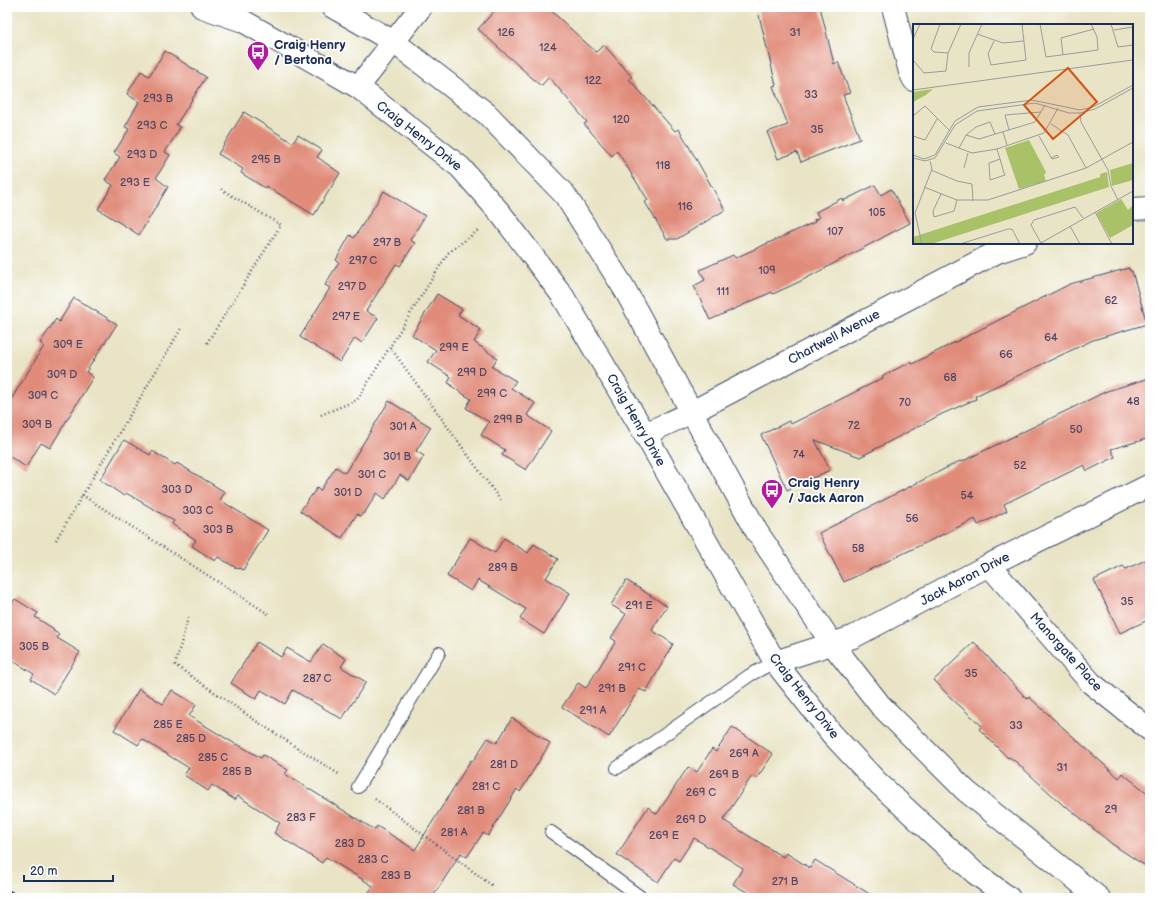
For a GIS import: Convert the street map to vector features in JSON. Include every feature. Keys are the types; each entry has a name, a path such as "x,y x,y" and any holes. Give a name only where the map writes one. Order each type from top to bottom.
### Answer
{"street":[{"name":"Craig Henry Drive","path":"202,7 243,21 358,87 460,167 501,214 562,295 645,434 775,662 832,734 876,781 974,873 1010,898"},
{"path":"332,7 394,42 487,114 565,195 624,288 757,532 833,645 880,705 966,791 1099,898"},
{"path":"358,87 421,7"},
{"path":"893,7 910,72 913,78"},
{"path":"1133,209 1150,208"},
{"name":"Chartwell Avenue","path":"645,434 692,412 995,247 1018,244"},
{"name":"Jack Aaron Drive","path":"775,662 833,645 865,632 989,565 1150,485"},
{"name":"Manorgate Place","path":"989,565 1090,683 1150,730"}],"lane":[{"path":"358,787 440,653"},
{"path":"617,768 750,675 775,662"},
{"path":"551,832 642,898"}],"path":[{"path":"207,343 281,225 219,188"},
{"path":"321,415 358,400 448,253 501,214"},
{"path":"56,540 182,327"},
{"path":"390,347 501,501"},
{"path":"82,495 270,615"},
{"path":"188,618 175,665 259,723 358,787 494,886"}],"building":[{"path":"498,7 547,7 596,52 604,45 632,77 629,79 675,131 679,129 725,210 677,239 667,239 645,202 648,200 617,151 612,156 584,124 587,122 549,77 541,86 478,29"},
{"path":"757,7 820,7 834,64 838,62 850,93 843,95 860,139 801,162 797,152 778,159 767,132 788,125 773,86 776,85"},
{"path":"165,51 206,77 176,125 180,127 165,152 170,155 156,178 168,187 139,235 98,209 113,185 105,180 120,157 114,153 129,129 125,127 139,102 127,94 141,71 149,76"},
{"path":"244,112 293,143 298,135 322,150 317,157 340,173 314,215 241,173 243,169 218,154"},
{"path":"875,185 881,195 891,189 910,223 801,281 773,294 772,292 710,320 694,286 705,280 700,270 733,255 735,258 815,222 814,220 819,218 816,212 842,198 843,201"},
{"path":"384,191 425,216 410,240 415,243 400,266 396,264 366,311 378,318 362,343 355,338 340,362 300,337 330,288 325,285 339,262 336,260 350,235 354,238"},
{"path":"1129,268 1130,271 1132,271 1147,324 1093,340 975,396 976,399 942,414 860,457 815,440 830,470 787,490 761,435 789,421 791,424 883,378 882,376 911,362 912,364 1070,284"},
{"path":"437,294 462,309 458,315 481,330 474,342 497,358 492,367 516,381 511,388 535,403 527,415 551,431 526,470 502,455 505,450 481,435 489,422 466,408 471,399 448,383 451,377 428,362 436,350 412,335"},
{"path":"74,298 117,324 86,372 93,377 50,448 41,443 26,467 7,455 7,406 44,346 40,343 56,319 59,322"},
{"path":"1150,378 1150,438 1111,449 1115,457 1087,471 1084,465 1004,504 1007,511 978,525 975,519 844,582 819,533 960,461 961,462 1107,391"},
{"path":"389,401 431,427 416,451 424,456 409,481 400,475 385,499 377,493 365,512 360,516 357,514 342,538 300,511 317,488 320,491 336,467 345,473"},
{"path":"124,440 150,455 152,451 175,465 177,463 225,492 220,500 268,530 243,570 238,569 218,557 215,561 192,546 196,540 172,524 174,521 126,493 124,496 100,480"},
{"path":"470,538 495,553 504,538 528,553 534,544 558,559 546,578 570,593 544,634 520,619 526,609 478,580 471,591 447,576"},
{"path":"1150,558 1150,619 1120,633 1094,580 1123,566 1126,569"},
{"path":"626,580 667,606 652,630 673,644 646,692 639,689 609,737 562,707 578,683 586,688 616,641 611,638 626,614 611,605"},
{"path":"15,599 38,613 35,617 54,629 53,631 59,634 57,638 80,652 54,694 31,679 34,674 7,657 7,612"},
{"path":"257,642 281,657 287,648 311,662 323,644 346,659 341,667 366,682 342,719 293,690 285,704 261,690 256,699 231,683"},
{"path":"974,642 1027,699 1029,697 1119,778 1122,773 1150,795 1150,869 1112,844 1066,806 1065,807 1015,761 1009,757 1008,758 979,729 982,726 950,697 934,680"},
{"path":"139,689 163,704 172,690 196,705 189,716 261,758 263,755 288,770 285,774 375,830 377,826 415,850 471,760 473,761 488,738 497,743 512,718 550,743 520,792 517,789 488,836 483,833 467,857 461,853 432,898 365,898 373,886 326,857 322,863 274,833 280,823 238,796 235,800 212,785 208,791 184,775 189,768 142,739 138,745 114,730"},
{"path":"732,727 773,754 757,778 752,776 723,820 783,857 786,853 810,868 815,860 876,898 757,898 733,884 743,868 694,838 679,861 674,858 658,882 617,855 648,807 657,814 688,767 697,772 712,749 716,752"}],"railway":[{"path":"7,890 20,898"}],"place":[{"name":"Craig Henry / Bertona","path":"258,72"},
{"name":"Craig Henry / Jack Aaron","path":"772,510"}]}
